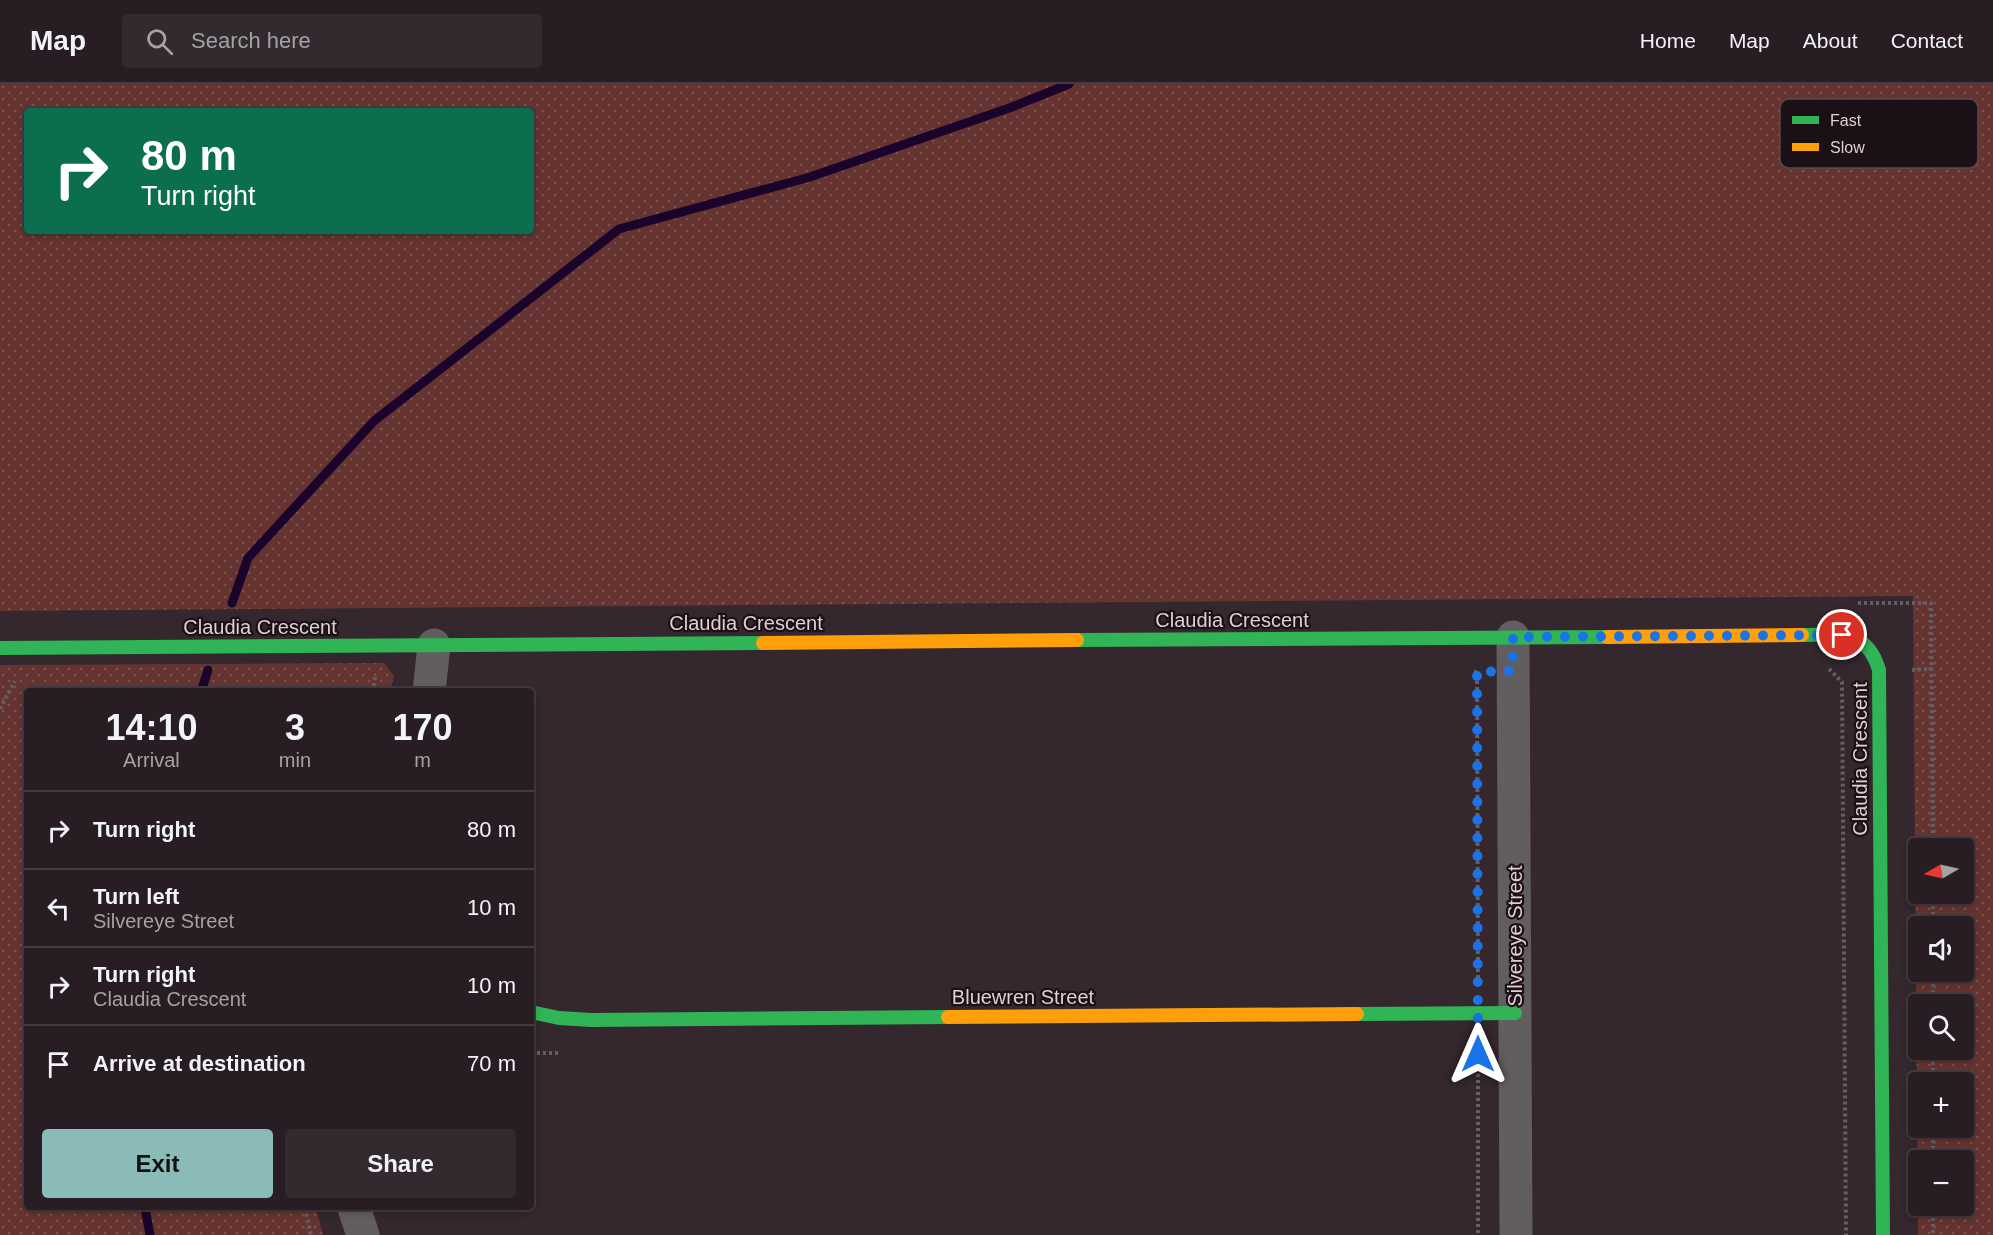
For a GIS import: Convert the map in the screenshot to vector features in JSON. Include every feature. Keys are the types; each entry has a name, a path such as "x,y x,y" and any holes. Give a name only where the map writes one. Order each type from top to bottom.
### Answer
{"street":[{"name":"Claudia Crescent","path":"0,648 1842,635 1857,638 1870,645 1876,656 1879,670 1883,1235"},
{"name":"Silvereye Street","path":"1513,637 1516,1235"},
{"path":"429,688 434,645"},
{"name":"Bluewren Street","path":"534,1013 559,1018 591,1020 1515,1013"},
{"path":"355,1210 363,1235"}],"path":[{"path":"1469,638 1468,671 1477,672 1478,1235"},
{"path":"1818,669 1830,669 1842,682 1846,1235"},
{"path":"305,1210 311,1235"},
{"path":"1933,1216 1933,1235"}],"shaded area":[{"path":"0,84 1993,84 1993,1235 1918,1235 1918,1216 1974,1216 1974,1150 1917,1150 1917,1138 1974,1138 1974,1072 1917,1072 1917,1060 1974,1060 1974,994 1916,994 1916,982 1974,982 1974,916 1916,916 1915,904 1974,904 1974,838 1915,838 1913,596 0,611"},
{"path":"384,663 394,676 391,688 24,688 24,1210 317,1210 323,1235 0,1235 0,665"}],"waterway":[{"path":"232,603 248,558 374,421 619,229 810,177 1012,107 1069,84"},
{"path":"202,688 208,670"},
{"path":"145,1210 150,1235"}],"traffic: fast":[{"path":"1802,635 1839,635 1859,640 1874,656 1879,670 1883,1235"},
{"path":"1077,640 1607,637"},
{"path":"0,648 763,643"},
{"path":"534,1013 559,1018 591,1020 948,1017"},
{"path":"1357,1014 1515,1013"}],"traffic: slow":[{"path":"1607,637 1802,635"},
{"path":"763,643 1077,640"},
{"path":"948,1017 1357,1014"}],"route":[{"path":"1478,1054 1477,672 1513,671 1513,637 1842,635"}]}
